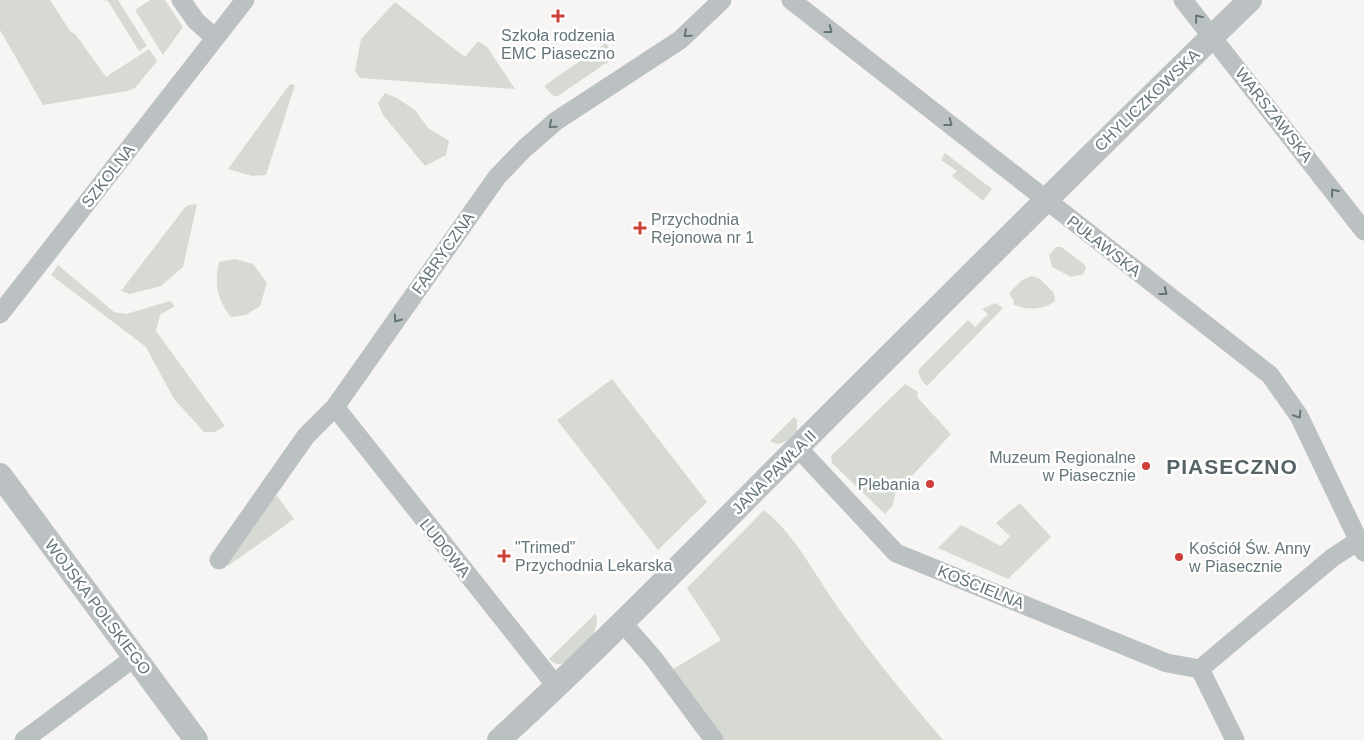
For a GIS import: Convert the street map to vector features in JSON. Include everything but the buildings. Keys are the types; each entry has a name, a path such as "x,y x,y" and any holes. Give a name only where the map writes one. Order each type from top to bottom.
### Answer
{"street":[{"path":"181,0 196,21 215,38"},
{"name":"SZKOLNA","path":"0,314 245,0"},
{"name":"FABRYCZNA","path":"219,560 306,436 335,407 489,186 525,148 556,121 680,40 722,0"},
{"name":"PUŁAWSKA","path":"791,0 1270,375 1300,416 1361,546"},
{"name":"WARSZAWSKA","path":"1183,0 1364,231"},
{"name":"CHYLICZKOWSKA","path":"1045,200 1250,0"},
{"name":"JANA PAWŁA II","path":"499,740 557,687 799,449 1045,200"},
{"name":"LUDOWA","path":"335,407 557,687"},
{"name":"KOŚCIELNA","path":"799,449 896,553 1167,663 1200,669"},
{"name":"WOJSKA POLSKIEGO","path":"0,475 196,740"},
{"path":"1235,740 1200,669 1332,558 1361,546"},
{"path":"622,622 654,659 714,740"},
{"path":"24,740 135,657"}],"shaded area":[{"path":"0,0 50,0 70,31 76,35 106,77 149,49 157,61 135,88 43,105 0,30"},
{"path":"103,0 118,0 147,46 139,51 108,1"},
{"path":"150,0 165,0 183,27 163,55 135,10"},
{"path":"395,2 465,57 478,41 487,47 515,89 360,78 355,71 361,39"},
{"path":"606,43 615,57 558,96 553,96 544,86"},
{"path":"290,84 295,85 266,175 252,176 228,169"},
{"path":"385,93 397,98 415,110 428,128 449,141 446,155 425,166 383,115 378,103"},
{"path":"945,153 992,189 983,201 952,176 957,171 941,160"},
{"path":"197,204 183,267 161,286 130,294 121,291 186,206"},
{"path":"1056,247 1061,247 1084,264 1086,269 1083,274 1071,277 1052,267 1049,255"},
{"path":"235,259 253,264 267,283 260,306 246,315 231,317 220,298 217,278 219,262"},
{"path":"58,265 114,312 126,314 170,301 175,306 160,315 156,331 225,426 215,432 204,432 174,399 146,347 51,275"},
{"path":"1032,276 1040,279 1054,293 1055,301 1040,308 1023,308 1013,304 1014,301 1009,293 1022,280"},
{"path":"995,303 1003,308 927,386 922,381 918,372 920,368 968,320 975,327 988,314 982,309"},
{"path":"612,379 707,502 658,550 557,420"},
{"path":"905,384 918,392 917,397 951,434 895,494 893,505 885,514 832,463 831,456"},
{"path":"794,417 797,420 797,431 781,443 778,444 770,441"},
{"path":"277,496 294,519 228,566 225,562 269,502"},
{"path":"1020,503 1051,537 1008,579 938,548 961,525 1001,546 1010,536 996,523"},
{"path":"764,510 786,531 862,641 943,740 723,740 670,671 721,640 687,588"},
{"path":"595,614 597,620 596,627 580,651 566,662 560,664 554,663 549,659"}],"place":[{"name":"Szkoła rodzenia EMC Piaseczno","path":"558,16"},
{"name":"Przychodnia Rejonowa nr 1","path":"640,228"},
{"name":"Muzeum Regionalne w Piasecznie","path":"1146,466"},
{"name":"Plebania","path":"930,484"},
{"name":"\"Trimed\" Przychodnia Lekarska","path":"504,556"},
{"name":"Kościół Św. Anny w Piasecznie","path":"1179,557"}],"district":[{"name":"PIASECZNO","path":"1232,466"}]}
